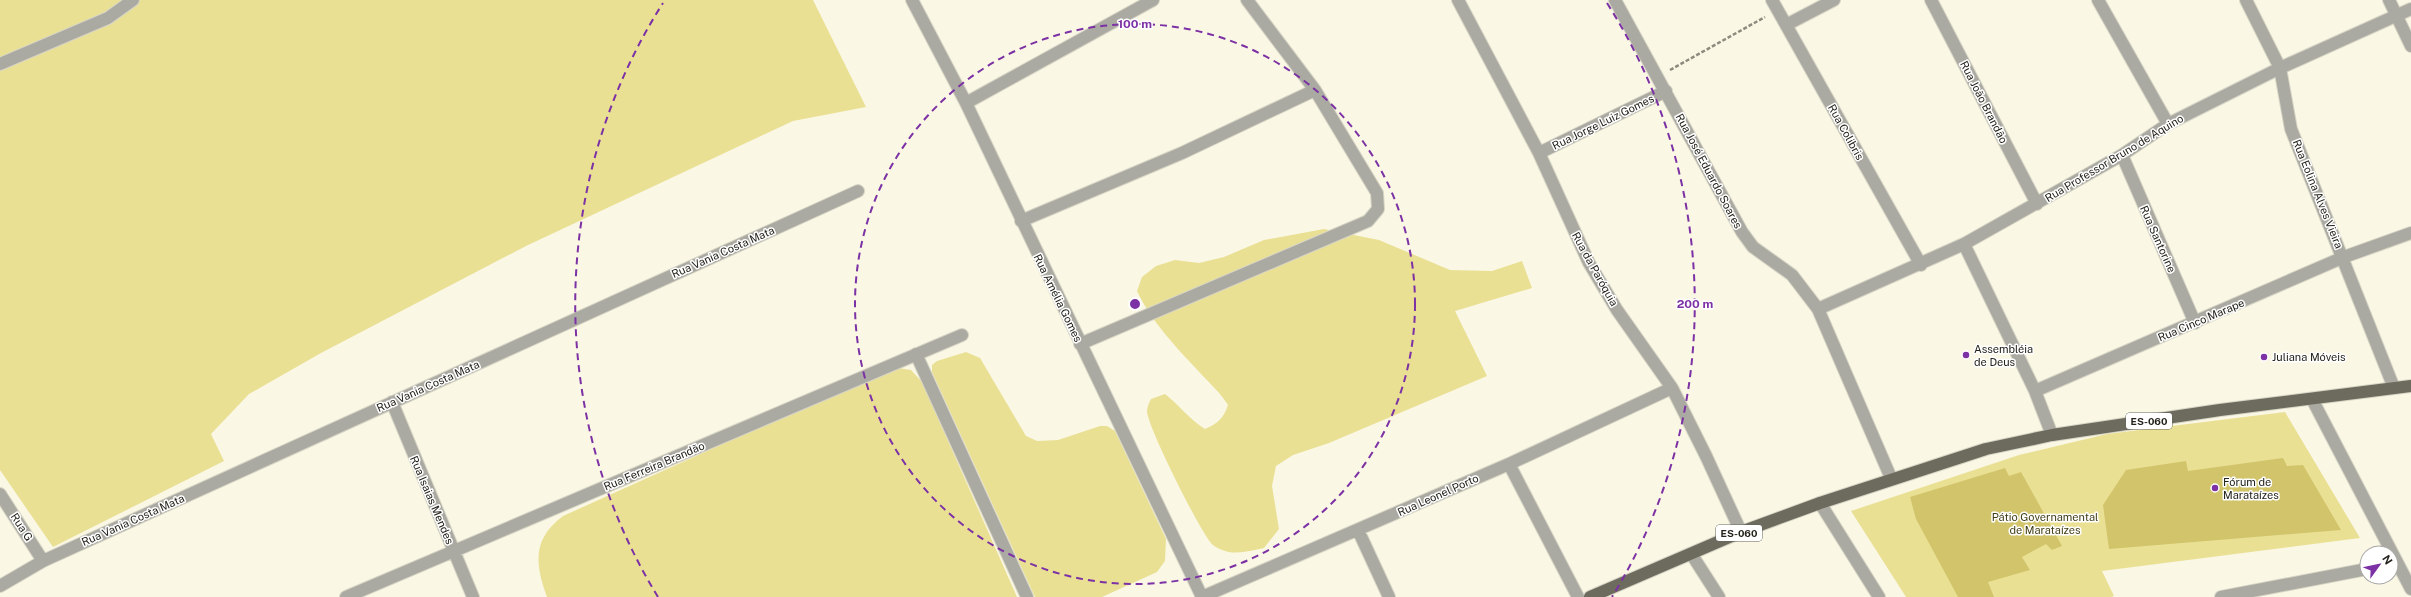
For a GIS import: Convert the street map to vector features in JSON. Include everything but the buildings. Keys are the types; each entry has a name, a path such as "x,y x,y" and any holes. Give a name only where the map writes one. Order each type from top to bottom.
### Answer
{"main road":[{"name":"ES-060","path":"1590,597 1692,555 1741,532 1891,478 1986,449 2052,434 2220,410 2411,386"}],"street":[{"path":"0,64 108,18 133,0"},
{"name":"Rua Amélia Gomes","path":"912,0 966,103 1021,221 1202,597"},
{"path":"966,103 1153,0"},
{"path":"1080,344 1368,221 1378,209 1377,193 1315,90 1247,0"},
{"name":"Rua da Paróquia","path":"1458,0 1539,153 1572,228 1603,287 1672,388 1706,456 1741,532"},
{"name":"Rua José Eduardo Soares","path":"1615,0 1742,232 1754,248 1792,275 1818,309 1891,478"},
{"path":"1786,26 1834,0"},
{"name":"Rua João Brandão","path":"1931,0 2037,204"},
{"path":"2098,0 2168,124"},
{"name":"Rua Eolina Alves Vieira","path":"2246,0 2280,68 2291,129 2344,257 2394,388"},
{"path":"2389,0 2411,46"},
{"name":"Rua Colibris","path":"1775,5 1921,265"},
{"name":"Rua Professor Bruno de Aquino","path":"1818,309 1921,265 1964,244 2122,155 2168,124 2280,68 2411,9"},
{"path":"1021,221 1182,153 1315,90"},
{"name":"Rua Jorge Luiz Gomes","path":"1539,153 1666,91"},
{"name":"Rua Santorine","path":"2122,155 2195,323"},
{"name":"Rua Vania Costa Mata","path":"0,586 43,561 858,190"},
{"name":"Rua Cinco Marape","path":"2035,391 2195,323 2344,257 2411,233"},
{"path":"1964,244 2035,391 2052,434"},
{"name":"Rua Ferreira Brandão","path":"346,597 962,335"},
{"path":"916,354 1027,597"},
{"name":"Rua Leonel Porto","path":"1202,597 1509,464 1672,388"},
{"path":"2312,399 2385,545"},
{"name":"Rua Isaias Mendes","path":"392,402 473,597"},
{"path":"1509,464 1578,597"},
{"name":"Rua G","path":"0,494 43,561"},
{"path":"1820,503 1879,597"},
{"path":"1358,530 1389,597"},
{"path":"1692,555 1719,597"},
{"path":"2399,563 2411,561"},
{"path":"2399,570 2411,589"},
{"path":"2221,597 2359,571"}],"path":[{"name":"Rua Jorge Luiz Gomes","path":"1658,77 1775,5"}],"green space":[{"path":"0,0 813,0 866,107 793,121 526,246 321,353 249,394 211,434 224,461 53,547 0,470"},
{"path":"1324,229 1379,240 1450,270 1492,271 1522,261 1532,288 1455,311 1487,376 1329,443 1293,455 1276,466 1272,486 1279,529 1264,548 1238,552 1225,551 1213,545 1198,523 1155,436 1147,411 1151,399 1165,394 1194,421 1205,429 1220,420 1228,405 1158,325 1143,303 1137,291 1142,277 1156,266 1175,260 1199,263 1224,257 1264,240"},
{"path":"966,352 980,358 1026,436 1037,441 1058,440 1100,426 1107,426 1115,431 1166,539 1165,561 1157,572 1102,597 1035,597 932,372 932,365 937,361"},
{"path":"898,368 911,370 922,382 1017,597 547,597 540,574 539,553 541,543 546,534 563,516 873,376"},
{"name":"Pátio Governamental de Marataízes","path":"2285,412 2360,538 2102,571 2114,596 2111,597 1906,597 1851,511 2019,455 2107,434"}],"place":[{"name":"Assembléia de Deus","path":"1966,355"},
{"name":"Juliana Móveis","path":"2264,357"},
{"name":"Fórum de Marataízes","path":"2215,488"}]}
